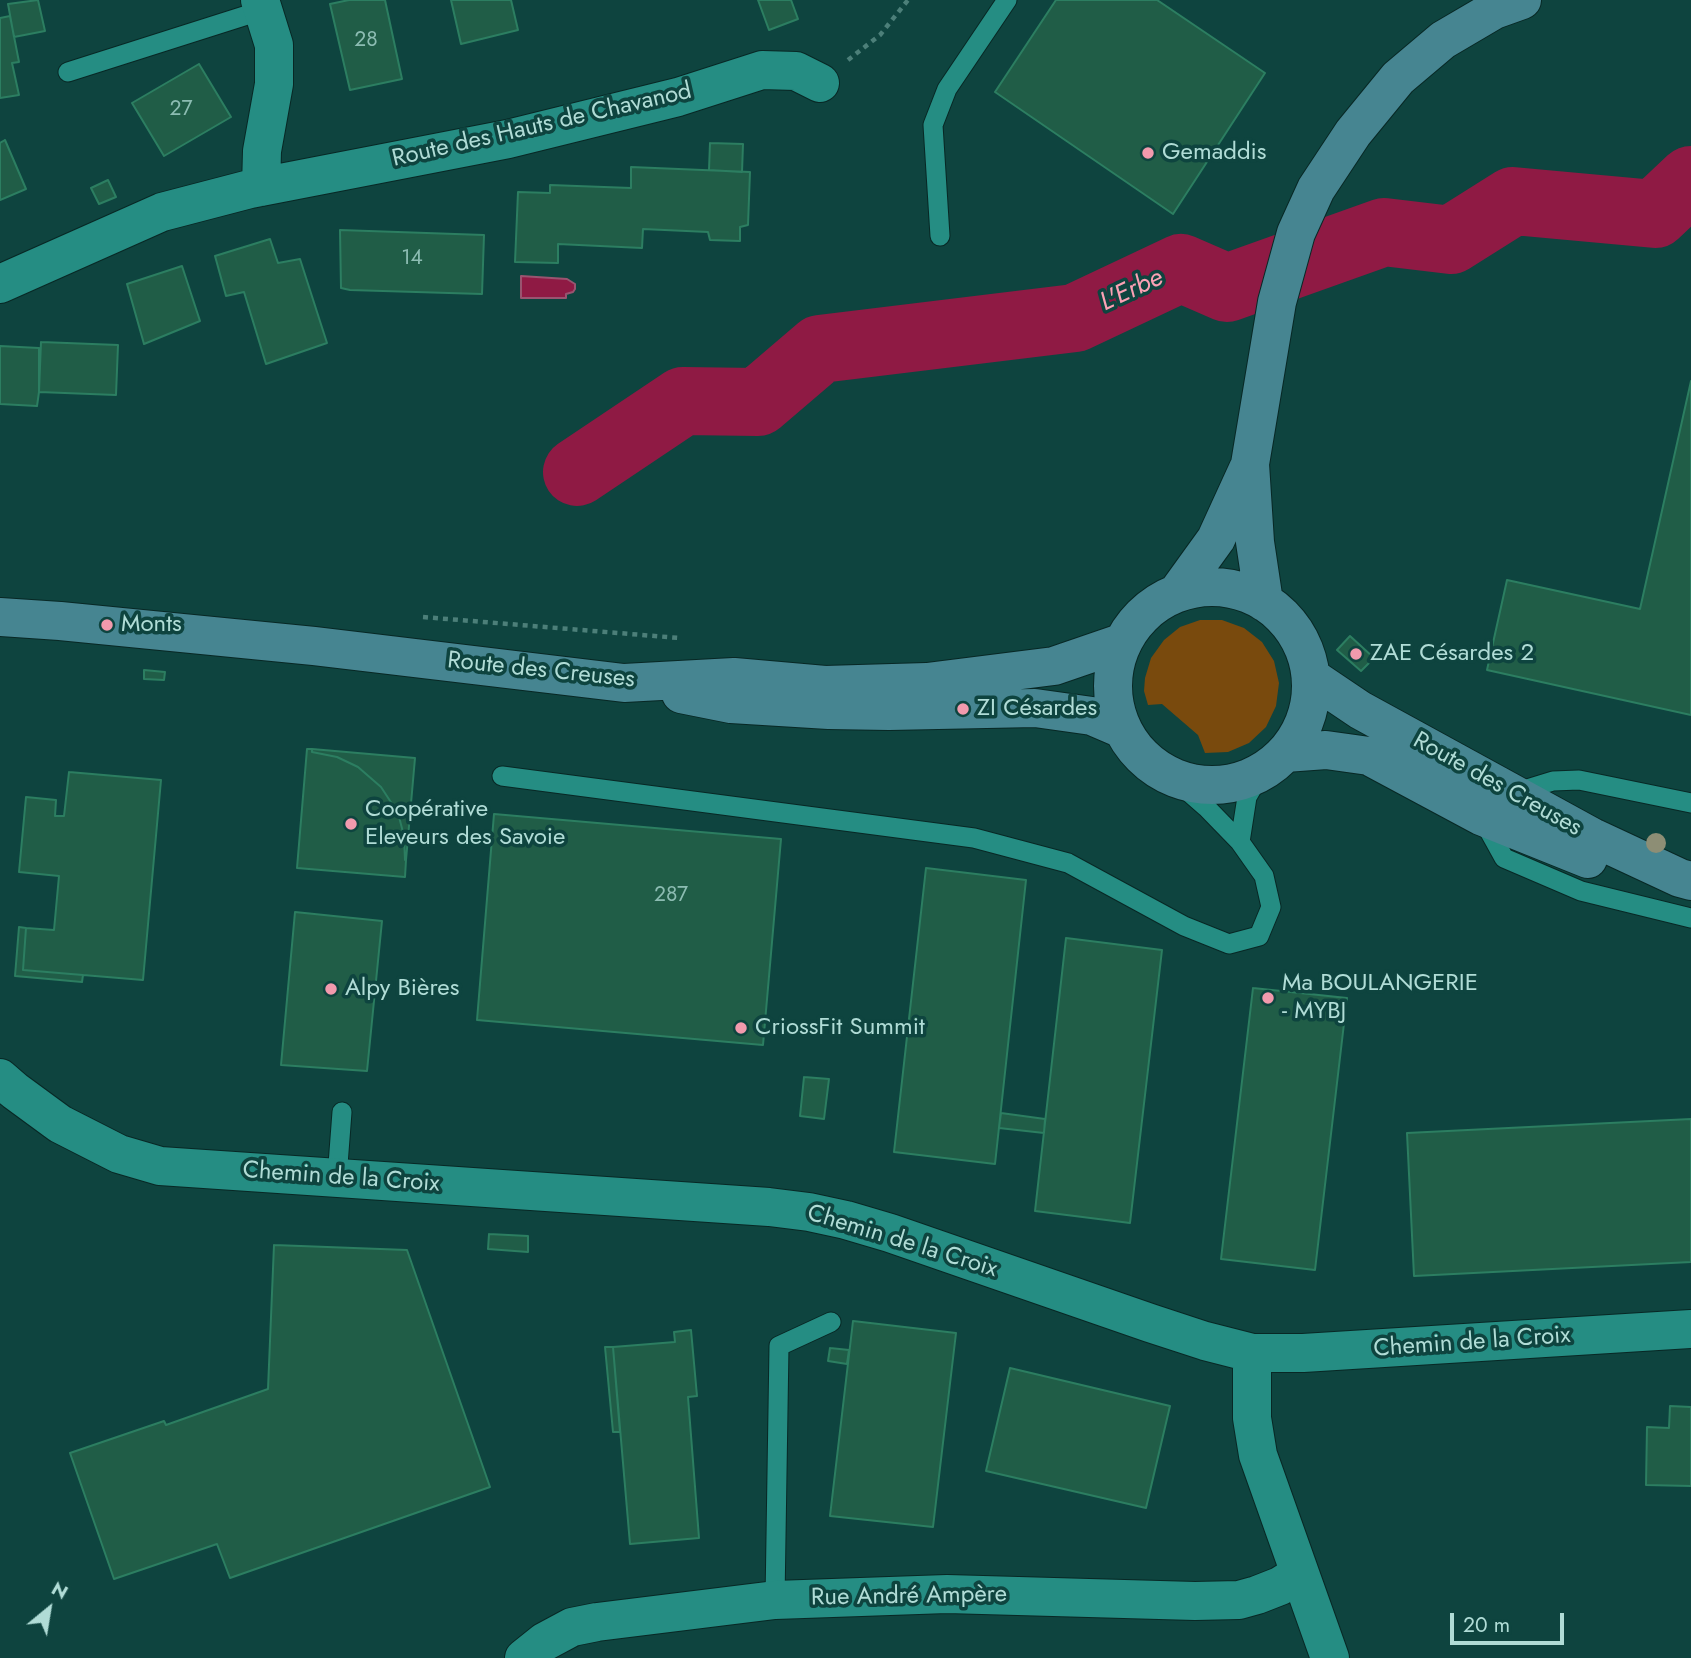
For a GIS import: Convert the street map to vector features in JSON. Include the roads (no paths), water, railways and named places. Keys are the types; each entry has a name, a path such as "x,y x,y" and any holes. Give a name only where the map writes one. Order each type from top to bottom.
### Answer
{"main road":[{"path":"1264,602 1255,541 1250,464 1278,302 1296,233 1316,189 1353,133 1398,78 1443,40 1494,10 1522,0"},
{"path":"1177,593 1216,539 1250,464"},
{"path":"1273,763 1301,730 1310,704 1311,677 1306,654 1296,634 1281,616 1264,602 1244,592 1221,587 1199,587 1177,593 1154,604 1135,621 1121,643 1111,685 1120,728 1142,758 1174,779 1203,786 1233,784 1273,763 1326,750 1369,756 1481,816 1587,859 1685,879"},
{"name":"Route des Creuses","path":"0,617 314,646 624,683 734,677 825,685 927,682 1054,666 1121,643"},
{"name":"Route des Creuses","path":"1311,677 1360,710 1512,794 1592,837 1685,879"},
{"path":"624,683 731,704 829,710 1035,708 1092,716 1120,728"}],"street":[{"path":"261,187 262,151 274,84 274,45 262,5"},
{"name":"Route des Hauts de Chavanod","path":"0,284 162,212 261,187 508,139 678,97 762,70 796,71 820,83"},
{"name":"Chemin de la Croix","path":"0,1078 60,1124 119,1154 160,1166 755,1206 809,1212 890,1233 1172,1331 1252,1353 1303,1353 1691,1329"},
{"path":"1252,1353 1252,1418 1258,1455 1329,1658"},
{"name":"Rue André Ampère","path":"524,1658 544,1642 572,1627 775,1600 947,1594 1239,1600 1257,1595 1299,1574"}],"lane":[{"path":"940,236 933,125 947,89 1007,0"},
{"path":"68,72 262,5"},
{"path":"1240,842 1247,797 1273,763"},
{"path":"502,776 974,838 1068,863 1184,926 1230,944 1259,936 1271,907 1264,876 1240,842 1174,779"},
{"path":"1512,794 1553,781 1579,780 1691,803"},
{"path":"1481,816 1504,858 1581,891 1691,918"},
{"path":"337,1178 342,1112"},
{"path":"775,1600 779,1346 831,1322"}],"waterway":[{"name":"L'Erbe","path":"577,472 683,401 758,402 820,349 1075,318 1181,268 1227,288 1384,232 1451,240 1513,201 1655,214 1691,180"}],"place":[{"name":"Gemaddis","path":"1148,153"},
{"name":"Monts","path":"107,625"},
{"name":"ZAE Césardes 2","path":"1356,654"},
{"name":"ZI Césardes","path":"963,709"},
{"name":"Coopérative Eleveurs des Savoie","path":"351,824"},
{"name":"Alpy Bières","path":"331,989"},
{"name":"Ma BOULANGERIE - MYBJ","path":"1268,998"},
{"name":"CriossFit Summit","path":"741,1028"}]}
